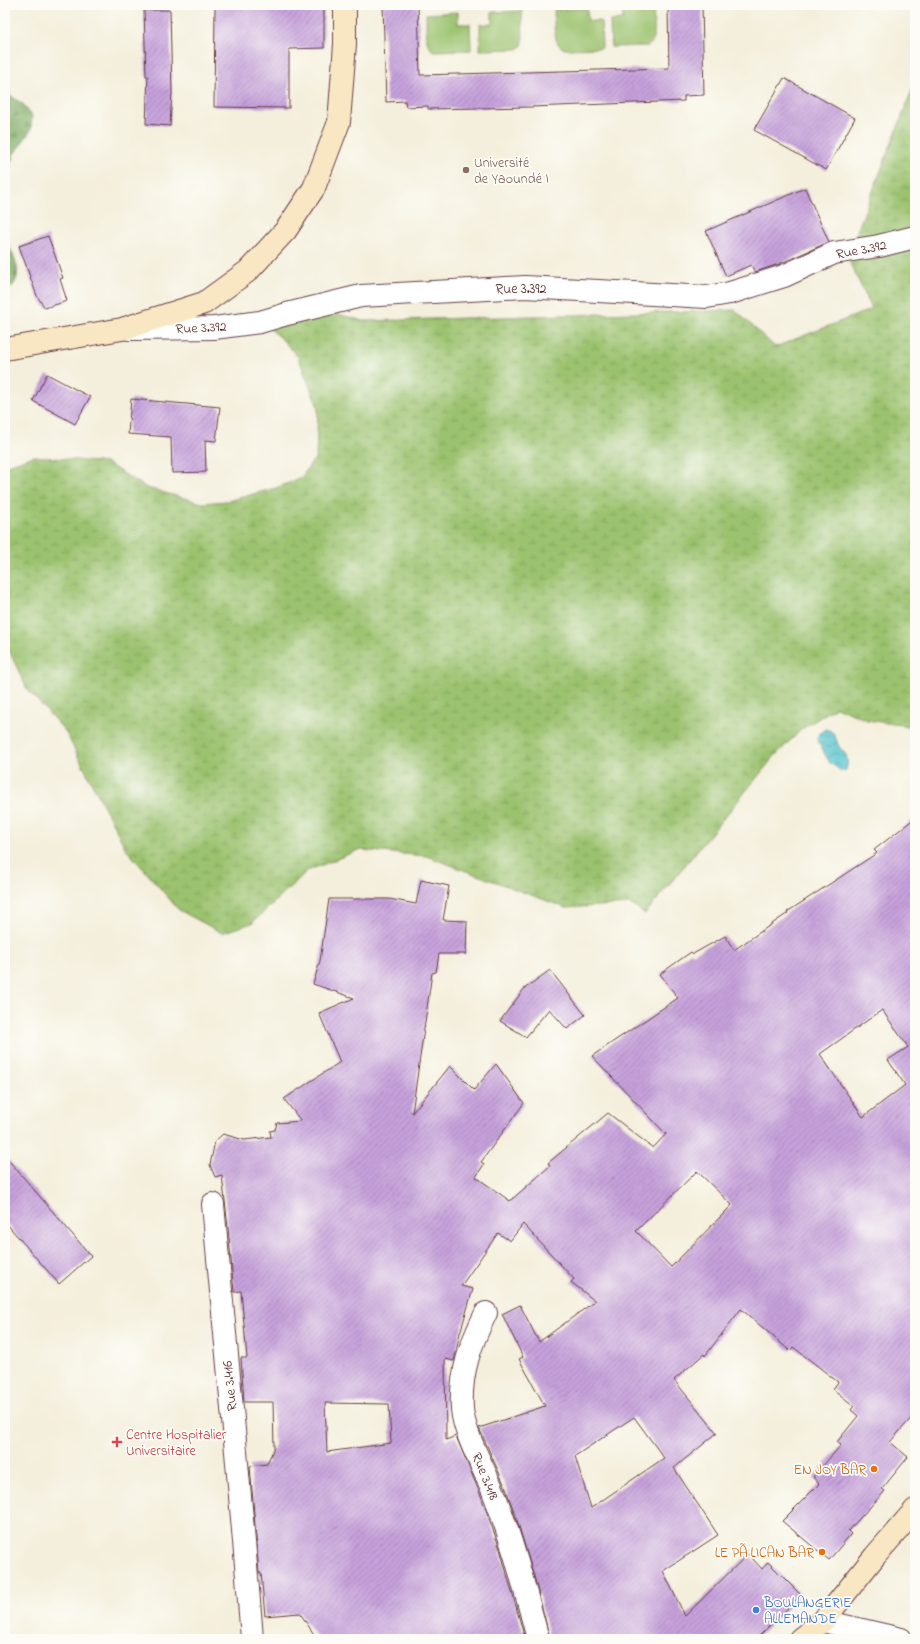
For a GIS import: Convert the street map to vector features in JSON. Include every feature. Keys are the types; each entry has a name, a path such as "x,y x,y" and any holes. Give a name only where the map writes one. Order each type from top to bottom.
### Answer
{"street":[{"path":"5,349 122,329 204,303 248,271 286,230 314,188 339,122 345,44 345,5"},
{"name":"Rue 3.392","path":"122,329 214,328 260,322 361,296 517,287 707,297 730,293 784,276 834,253 879,246 915,237"},
{"name":"Rue 3.416","path":"213,1204 226,1358 243,1512 252,1639"},
{"name":"Rue 3.418","path":"486,1314 472,1341 462,1380 462,1411 469,1435 494,1492 523,1578 538,1639"},
{"path":"800,1639 823,1621 874,1556 915,1510"},
{"path":"823,1621 901,1639"}],"green space":[{"path":"653,7 654,33 651,43 648,46 611,47 610,21 623,20 622,8"},
{"path":"587,8 588,21 601,21 602,48 565,49 556,38 554,10"},
{"path":"522,11 523,43 521,47 517,49 480,50 480,24 492,24 492,12"},
{"path":"458,12 458,24 470,24 471,50 434,51 428,45 426,35 426,14"},
{"path":"915,83 915,727 867,720 836,707 802,729 773,758 645,914 630,904 566,908 426,856 359,850 307,871 252,923 222,933 179,910 126,849 65,731 27,689 5,642 5,466 34,456 106,463 147,488 202,503 227,501 276,488 301,478 316,457 318,407 298,357 280,337 270,329 314,308 364,321 735,310 775,347 872,309 847,257"},
{"path":"5,92 23,104 32,116 31,130 14,154 5,177"},
{"path":"5,238 15,260 17,274 16,280 12,287 5,293"}],"water":[{"path":"825,729 834,734 838,745 845,753 847,761 846,770 843,772 830,763 817,740 818,735"}],"building":[{"path":"215,5 324,5 324,48 289,49 289,108 214,107"},
{"path":"383,5 418,5 421,75 669,68 668,5 702,5 704,95 684,96 684,101 531,107 428,109 428,106 406,107 405,101 386,102"},
{"path":"144,10 170,10 172,92 170,126 146,124 148,76 146,76"},
{"path":"784,78 855,118 826,170 754,130"},
{"path":"805,188 829,242 779,264 755,272 751,265 726,276 706,231"},
{"path":"48,236 63,278 60,279 67,301 45,308 37,296 19,246"},
{"path":"47,374 90,397 75,424 33,401"},
{"path":"131,399 220,407 216,441 205,440 206,472 172,473 171,437 128,434"},
{"path":"915,818 915,1414 890,1442 908,1457 882,1489 885,1491 848,1531 851,1534 829,1560 782,1521 819,1484 813,1477 841,1445 837,1442 858,1416 851,1410 854,1406 833,1389 838,1382 793,1347 790,1351 741,1309 705,1356 704,1354 674,1380 717,1433 674,1468 718,1535 663,1571 685,1616 748,1554 762,1569 768,1562 801,1595 756,1639 550,1639 535,1580 518,1523 505,1486 479,1428 545,1406 519,1359 523,1357 502,1314 520,1305 539,1342 595,1301 571,1282 574,1279 523,1224 510,1241 498,1233 461,1286 473,1289 460,1333 454,1361 445,1359 446,1440 456,1436 481,1496 500,1549 525,1639 317,1639 300,1613 265,1616 261,1573 259,1573 250,1466 267,1464 274,1448 273,1402 244,1402 241,1358 247,1358 241,1291 234,1292 222,1175 215,1177 210,1165 215,1141 223,1134 244,1140 271,1137 270,1131 275,1130 277,1123 301,1121 284,1099 340,1062 319,1013 354,998 313,984 320,961 329,899 389,899 416,904 421,880 449,886 443,920 467,921 466,954 439,954 436,972 432,973 412,1113 450,1066 474,1090 496,1064 524,1103 481,1162 484,1164 476,1177 510,1201 550,1166 548,1163 608,1113 653,1148 666,1134 592,1056 678,998 660,974 691,952 693,954 725,936 734,950 788,913 787,912 877,853 874,850","holes":["882,1010 908,1047 888,1060 905,1085 863,1117 820,1054","697,1171 732,1205 671,1267 636,1231","325,1403 389,1404 391,1443 327,1452","634,1417 664,1458 591,1508 575,1456"]},
{"path":"550,970 585,1015 567,1029 549,1009 526,1037 500,1021 524,989"},
{"path":"5,1156 91,1256 59,1284 5,1222"}],"place":[{"name":"Université de Yaoundé I","path":"466,170"},
{"name":"Centre Hospitalier Universitaire","path":"117,1442"},
{"name":"EN JOY BAR","path":"874,1469"},
{"name":"LE PÃ LICAN BAR","path":"822,1552"},
{"name":"BOULANGERIE ALLEMANDE","path":"756,1610"}]}
